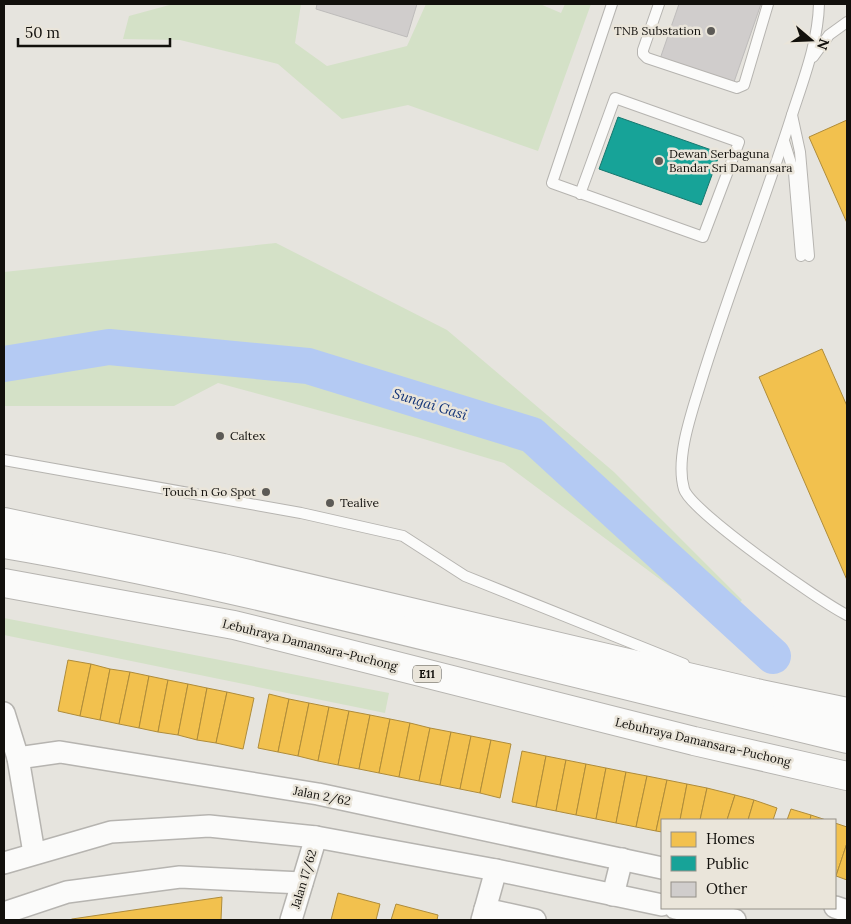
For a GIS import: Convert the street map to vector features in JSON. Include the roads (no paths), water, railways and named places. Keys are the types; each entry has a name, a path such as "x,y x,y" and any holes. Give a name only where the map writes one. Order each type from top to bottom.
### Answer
{"main road":[{"path":"4,522 223,568 756,693 847,712"},
{"path":"4,544 68,555 261,596 847,739"},
{"name":"Lebuhraya Damansara–Puchong","path":"4,582 234,625 694,741 847,776"}],"street":[{"path":"4,713 18,758 34,854"},
{"name":"Jalan 2/62","path":"18,758 60,752 318,794 661,868"},
{"path":"4,863 112,832 209,826 316,837 496,870 661,905"},
{"name":"Jalan 17/62","path":"291,920 316,837"},
{"path":"613,894 622,859"},
{"path":"496,870 484,914 535,920"},
{"path":"4,913 67,892 180,877 302,883"},
{"path":"680,909 734,920"}],"lane":[{"path":"580,194 615,98 739,142 703,237 580,194 552,183 612,4"},
{"path":"660,4 643,50 644,56 737,88 744,85 768,4"},
{"path":"819,4 811,59 706,368 687,428 682,463 684,490 713,521 803,588 847,615"},
{"path":"811,59 829,35 847,22"},
{"path":"784,141 794,173 805,256 800,152 792,114"},
{"path":"4,460 301,513 403,536 465,576 756,693"}],"waterway":[{"name":"Sungai Gasi","path":"4,364 109,347 308,366 532,435 773,656"}],"place":[{"name":"TNB Substation","path":"711,31"},
{"name":"Dewan Serbaguna Bandar Sri Damansara","path":"659,161"},
{"name":"Caltex","path":"220,436"},
{"name":"Touch n Go Spot","path":"266,492"},
{"name":"Tealive","path":"330,503"}]}
